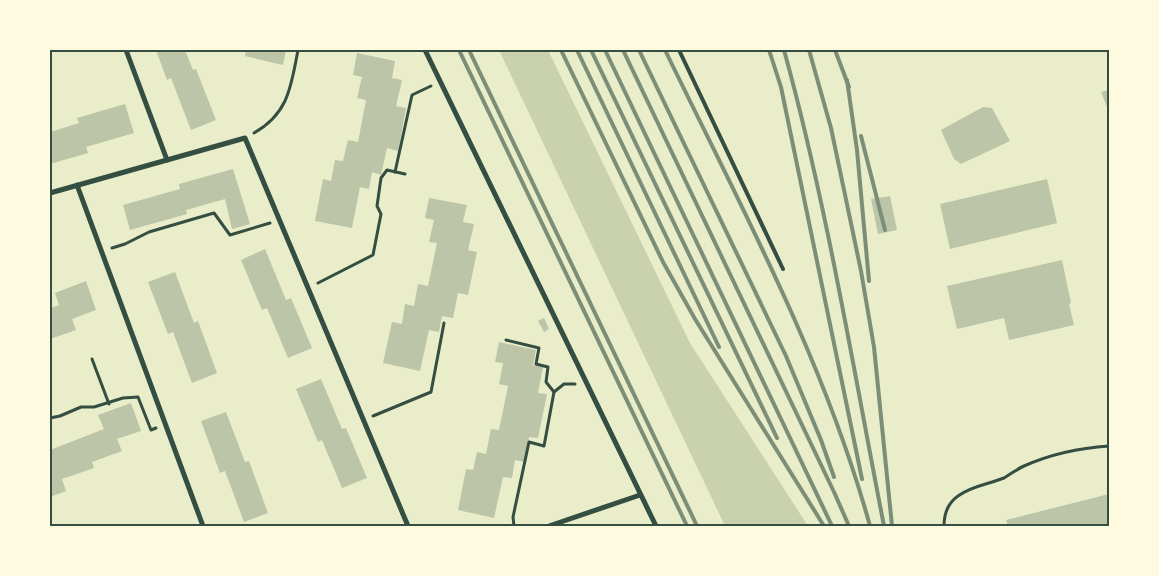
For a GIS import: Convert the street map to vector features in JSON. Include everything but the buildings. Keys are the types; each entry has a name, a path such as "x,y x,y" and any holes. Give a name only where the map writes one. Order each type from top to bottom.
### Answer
{"street":[{"path":"126,50 167,160"},
{"path":"425,50 656,526"},
{"path":"50,193 245,138 408,526"},
{"path":"76,185 203,526"},
{"path":"548,526 640,495"}],"lane":[{"path":"680,50 783,269"}],"path":[{"path":"245,138 267,126 283,107 292,82 298,50"},
{"path":"396,172 412,95 440,81"},
{"path":"308,288 373,255 381,214 377,206 381,178 387,170 405,174"},
{"path":"101,251 125,244 149,232 214,213 230,234 280,220"},
{"path":"364,420 431,392 444,324"},
{"path":"506,340 539,348 536,364 548,367 546,382 554,392"},
{"path":"92,359 109,404"},
{"path":"514,526 513,518 529,442 544,446 554,392 564,384 574,385 585,380"},
{"path":"50,418 81,407 109,404 127,397 138,396 151,430 158,427"},
{"path":"944,526 948,508 957,496 970,489 1005,477 1023,466 1057,453 1088,447 1109,446"}],"green space":[{"path":"499,50 548,50 690,343 808,526 725,526"}],"railway":[{"path":"459,50 687,526"},
{"path":"469,50 697,526"},
{"path":"561,50 663,262 695,319 824,526"},
{"path":"577,50 719,347"},
{"path":"591,50 777,438"},
{"path":"605,50 832,526"},
{"path":"623,50 849,526"},
{"path":"639,50 786,356 821,440 834,477"},
{"path":"665,50 751,225 805,343 851,464 870,526"},
{"path":"769,50 781,87 862,479"},
{"path":"784,50 826,227 884,526"},
{"path":"809,50 831,128 861,271 874,347 892,526"},
{"path":"835,50 849,87"},
{"path":"847,80 857,150 869,281"},
{"path":"861,136 885,230"}]}
